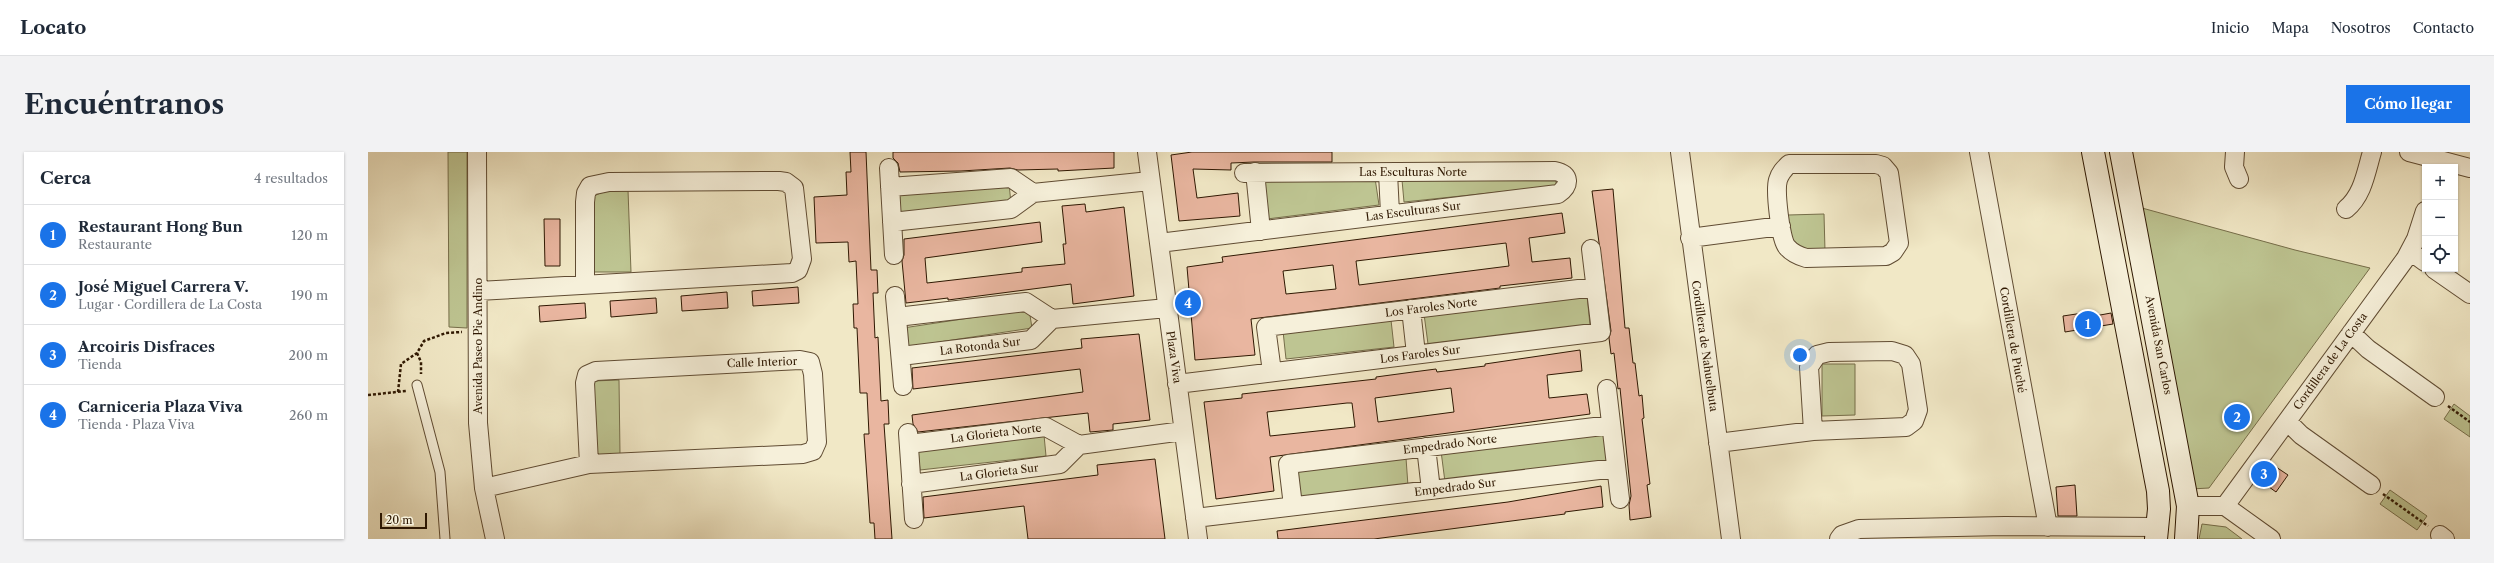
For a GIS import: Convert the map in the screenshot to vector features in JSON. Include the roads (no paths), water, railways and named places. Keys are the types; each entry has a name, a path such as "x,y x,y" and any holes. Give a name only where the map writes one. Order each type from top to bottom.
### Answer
{"main road":[{"path":"2093,152 2158,491 2157,533"},
{"name":"Avenida San Carlos","path":"2121,152 2188,506 2186,539"}],"street":[{"name":"Avenida Paseo Pie Andino","path":"477,152 478,423 484,488 495,539"},
{"name":"Plaza Viva","path":"1147,152 1198,539"},
{"name":"Cordillera de Nahuelbuta","path":"1680,152 1690,238 1731,539"},
{"name":"Cordillera de Piuché","path":"1979,152 2048,527"},
{"path":"2235,152 2234,167 2239,179"},
{"path":"2346,209 2355,200 2361,190 2372,152"},
{"path":"2408,152 2470,168"},
{"path":"1789,164 1876,164 1883,166 1889,173 1899,243 1893,252 1886,256 1806,258 1795,254 1786,246 1781,226 1778,180 1782,171 1789,164"},
{"path":"889,168 894,255"},
{"name":"Las Esculturas Norte","path":"1261,231 1250,172 1388,173 1555,171 1563,172 1567,177 1568,184 1565,190"},
{"path":"1388,173 1390,213"},
{"path":"890,187 1011,178 1033,192"},
{"path":"478,290 585,286 785,274 798,270 802,259 794,188 786,182 779,181 608,182 590,186 586,193 585,202 585,286"},
{"path":"892,222 1011,209 1033,192 1150,181"},
{"name":"Las Esculturas Sur","path":"1159,243 1261,231 1390,213 1558,194 1565,190"},
{"name":"Cordillera de La Costa","path":"2225,506 2410,251 2422,219"},
{"path":"1690,238 1781,226"},
{"path":"1591,249 1595,287"},
{"path":"2410,251 2422,260"},
{"path":"2438,272 2470,294"},
{"name":"Los Faroles Norte","path":"1272,372 1266,327 1595,287"},
{"name":"Los Faroles Sur","path":"1177,384 1601,332 1595,287"},
{"path":"896,296 903,386"},
{"path":"897,317 1026,302 1052,319 1167,308"},
{"path":"1411,309 1416,354"},
{"name":"La Rotonda Sur","path":"901,356 1031,340 1052,319"},
{"path":"2351,333 2368,349 2435,397"},
{"path":"1718,443 1814,431 1906,427 1914,421 1918,410 1911,364 1904,355 1892,350 1829,352 1817,355 1809,367 1814,431"},
{"name":"Calle Interior","path":"484,488 589,464 803,454 813,451 817,442 810,362 800,360 596,371 587,375 585,383 589,464"},
{"path":"1607,389 1620,499"},
{"path":"2287,421 2301,435 2370,485"},
{"name":"Empedrado Norte","path":"1293,506 1288,464 1611,425"},
{"name":"La Glorieta Norte","path":"911,484 908,438 1046,426 1079,445"},
{"path":"1079,445 1183,431"},
{"name":"La Glorieta Sur","path":"911,484 1060,464 1079,445"},
{"path":"1426,447 1431,490"},
{"name":"Empedrado Sur","path":"1195,518 1616,468"},
{"path":"911,484 914,519"},
{"path":"2188,506 2225,506 2271,539"},
{"path":"2089,526 2105,539"},
{"path":"1839,539 1842,535 1859,529 2005,533 2048,527 2089,526 2157,533"}],"lane":[{"path":"418,385 440,472 445,539"}],"place":[{"name":"Carniceria Plaza Viva","path":"1188,303"},
{"name":"Restaurant Hong Bun","path":"2088,324"},
{"name":"José Miguel Carrera V.","path":"2237,417"},
{"name":"Arcoiris Disfraces","path":"2264,474"}]}
